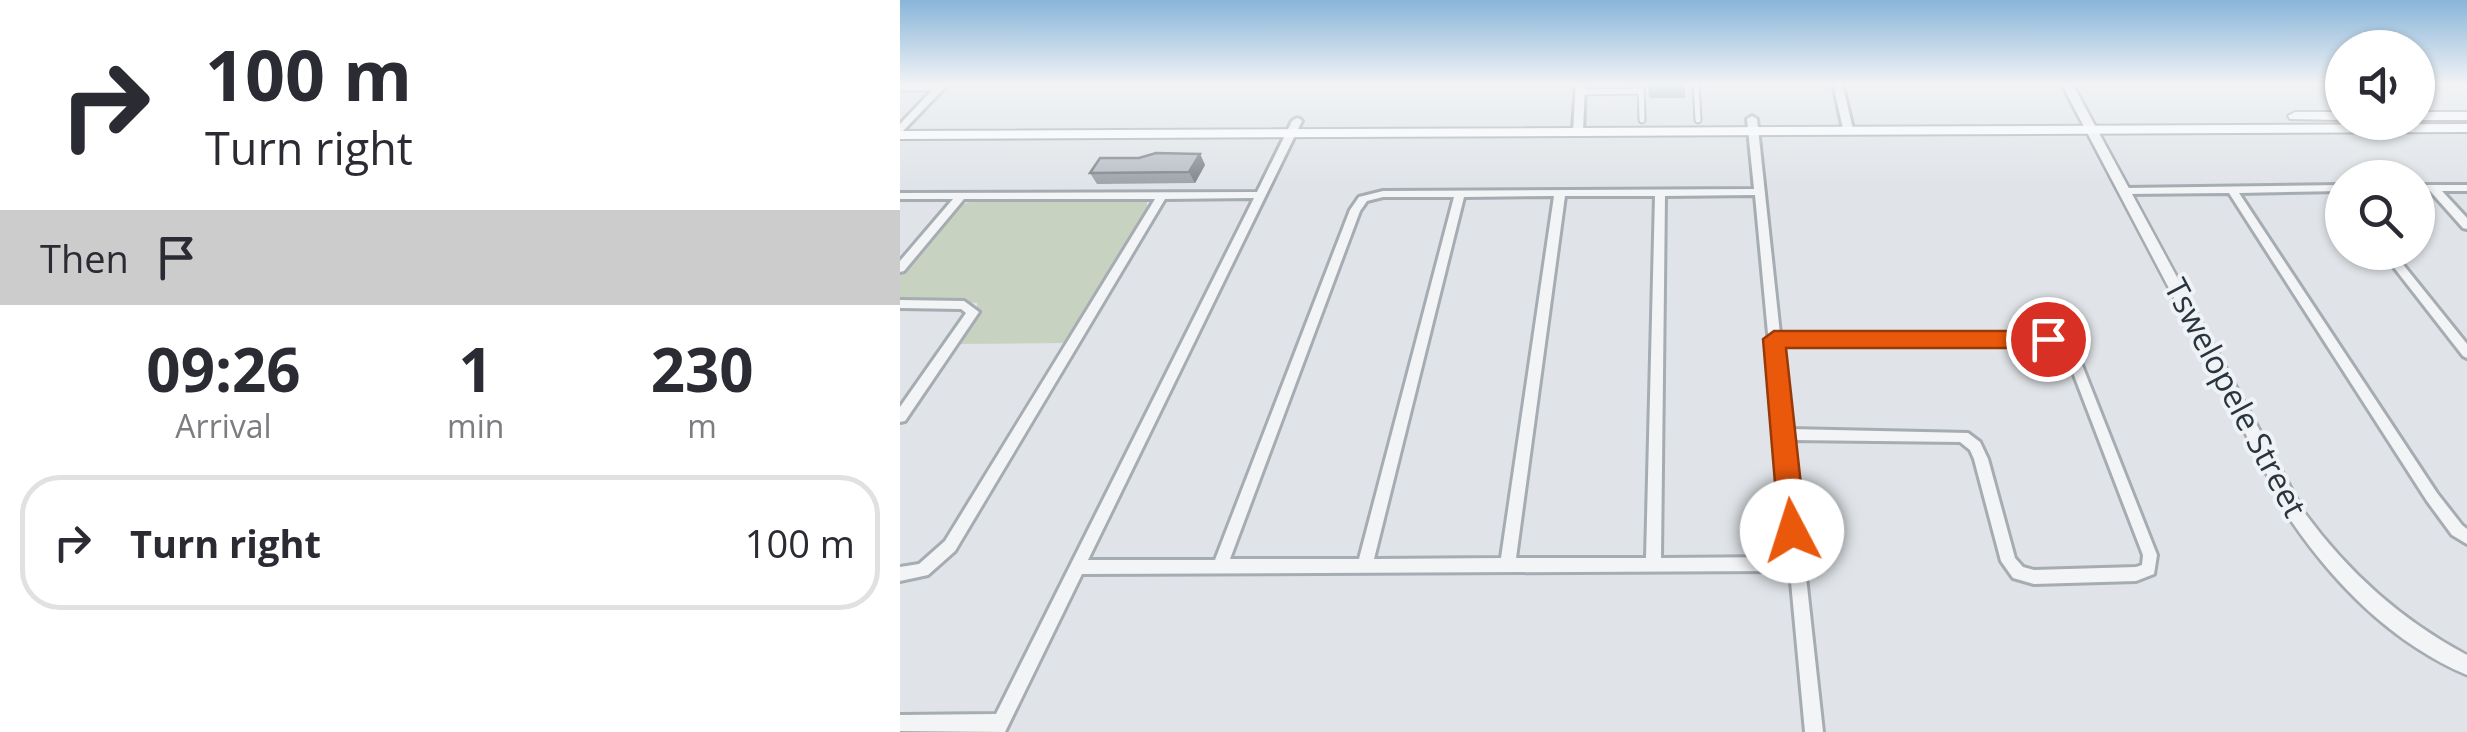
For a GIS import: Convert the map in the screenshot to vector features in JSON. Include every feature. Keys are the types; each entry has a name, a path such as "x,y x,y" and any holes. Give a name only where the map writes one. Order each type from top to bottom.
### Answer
{"main road":[{"path":"2087,123 2300,117"},
{"path":"1578,125 1642,120 1753,124"},
{"path":"902,127 2087,123 2467,128"}],"street":[{"path":"1578,125 1579,117"},
{"path":"1845,117 1847,124"},
{"name":"Tswelopele Street","path":"2084,117 2318,548 2346,579 2389,616 2465,664"},
{"path":"1753,124 1814,732"},
{"path":"900,723 999,727 1295,127"},
{"path":"2435,188 2467,188"},
{"path":"2435,189 2467,225"},
{"path":"2232,190 2432,497 2467,537"},
{"path":"2125,191 2325,191"},
{"path":"1220,567 1358,204 1375,194 1758,192"},
{"path":"1508,565 1560,193"},
{"path":"1653,564 1660,193"},
{"path":"1365,565 1460,194"},
{"path":"900,574 923,570 950,546 1162,195"},
{"path":"900,196 1260,195"},
{"path":"900,268 961,196"},
{"path":"2400,270 2467,354"},
{"path":"900,304 964,305 973,312 900,417"},
{"path":"1774,339 2031,338 2064,346 2074,360 2147,548 2149,569 2136,574 2034,577 2012,569 1981,459 1975,446 1963,437 1785,434"},
{"path":"1078,568 1795,564"}],"green space":[{"path":"978,199 1147,201 1147,209 1065,343 959,344 977,318 977,303 900,300 900,275 958,206"}],"building":[{"path":"1156,153 1200,154 1189,172 1090,173 1100,158 1139,158"}],"route":[{"path":"1792,531 1774,339 2048,339"}]}
